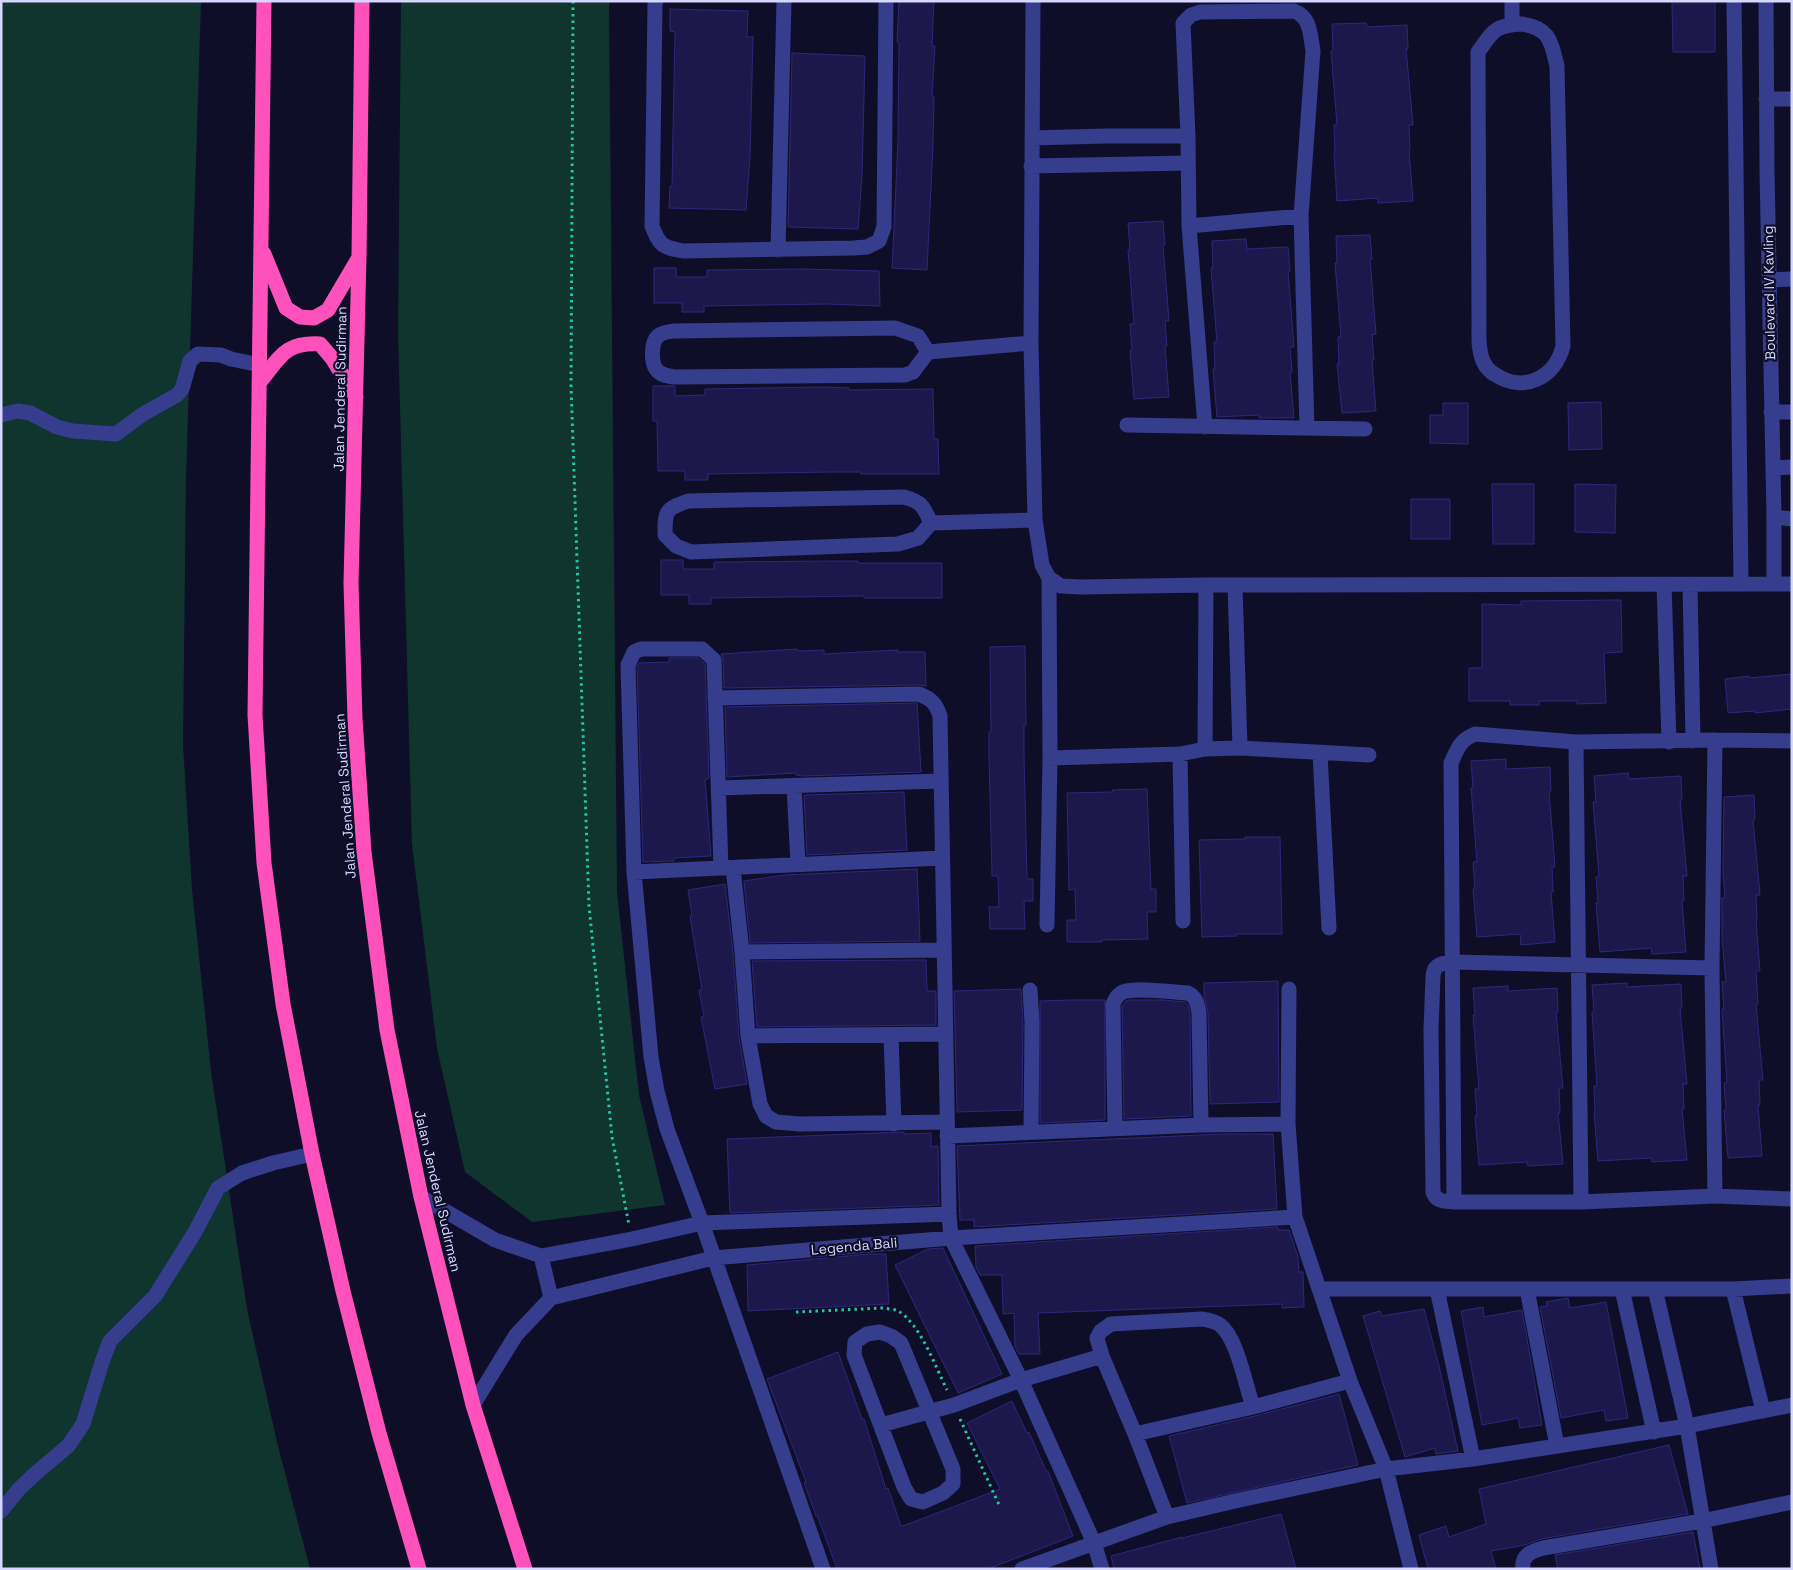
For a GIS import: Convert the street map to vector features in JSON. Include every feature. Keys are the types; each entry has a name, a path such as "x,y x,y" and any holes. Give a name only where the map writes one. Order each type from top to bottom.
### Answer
{"highway":[{"path":"264,1 255,715 264,863 283,1004 312,1154 378,1433 419,1569"},
{"name":"Jalan Jenderal Sudirman","path":"362,1 359,257 351,583 355,720 364,852 387,1030 421,1197 473,1405 525,1569"},
{"path":"261,248 286,308 300,317 314,318 328,310 359,257"},
{"path":"259,383 287,349 305,343 320,344 332,358 356,398"}],"street":[{"path":"656,1 652,226 658,239 666,247 682,251 867,247 880,241 884,227 886,1"},
{"path":"778,250 784,1"},
{"path":"1032,1 1031,343 1035,520 1042,565 1049,578 1060,586 1081,587 1792,584"},
{"path":"1512,1 1512,24"},
{"path":"1734,1 1741,584"},
{"name":"Boulevard IV Kavling","path":"1766,1 1774,584"},
{"path":"1204,427 1189,226 1188,136 1183,23 1190,15 1200,12 1294,11 1306,18 1313,51 1301,216 1307,428"},
{"path":"1512,24 1531,25 1542,30 1551,41 1557,66 1562,346 1560,357 1554,366 1542,377 1528,383 1509,382 1488,370 1483,363 1479,350 1478,52 1491,33 1502,26 1512,24"},
{"path":"1766,99 1792,99"},
{"path":"1032,138 1188,136"},
{"path":"1032,166 1188,163"},
{"path":"1189,226 1301,216"},
{"path":"1769,280 1792,279"},
{"path":"928,352 918,336 895,328 673,331 657,336 653,343 653,363 656,370 662,374 674,377 905,375 913,372 928,352 1031,343"},
{"path":"2,416 18,411 30,413 57,428 116,434 143,414 177,395 182,389 190,361 198,354 221,355 260,365"},
{"path":"1771,412 1792,412"},
{"path":"1127,425 1366,429"},
{"path":"1773,468 1792,467"},
{"path":"930,523 922,505 904,497 688,501 672,506 665,517 665,535 676,546 691,552 898,544 918,538 930,523 1035,520"},
{"path":"1774,517 1792,518"},
{"path":"1047,925 1050,758 1049,578"},
{"path":"1664,584 1669,742"},
{"path":"1690,584 1693,741"},
{"path":"1205,749 1206,585"},
{"path":"1235,585 1240,748"},
{"path":"823,1569 702,1223 667,1129 657,1091 651,1057 634,872 628,665 630,657 634,652 641,648 702,649 714,660 718,788 727,868 742,952 748,1036 760,1104 766,1116 776,1122 800,1124 894,1124 947,1129 1031,1132 1201,1125 1288,1124"},
{"path":"715,698 919,694 931,699 937,706 940,716 947,1129 951,1238 1021,1380 1094,1543 1102,1569"},
{"path":"1454,1202 1452,763 1458,746 1465,738 1475,734 1576,742 1792,741"},
{"path":"1715,740 1712,968 1715,1196"},
{"path":"1576,742 1581,1202"},
{"path":"1050,758 1180,754 1205,749 1240,748 1369,755"},
{"path":"1320,753 1329,928"},
{"path":"1180,754 1183,920"},
{"path":"718,788 941,781"},
{"path":"794,786 798,864"},
{"path":"634,872 942,858"},
{"path":"742,952 944,950"},
{"path":"1712,968 1454,962 1437,965 1433,971 1431,1030 1434,1196 1440,1200 1454,1202 1581,1202 1715,1196 1792,1199"},
{"path":"1289,989 1288,1124 1296,1217 1350,1380 1386,1470 1411,1569"},
{"path":"1030,990 1032,1022 1031,1132"},
{"path":"1115,1129 1113,1004 1116,997 1122,992 1132,990 1188,993 1194,996 1199,1013 1201,1125"},
{"path":"748,1036 946,1034"},
{"path":"891,1035 894,1124"},
{"path":"1,1511 19,1489 68,1446 83,1424 110,1342 155,1296 195,1232 218,1188 242,1173 273,1163 312,1154"},
{"name":"Legenda Bali","path":"421,1197 495,1240 541,1256 632,1239 702,1223 949,1214"},
{"name":"Legenda Bali","path":"551,1298 714,1258 951,1238 1296,1217"},
{"path":"473,1405 516,1335 551,1298 541,1256"},
{"path":"1319,1290 1655,1289 1792,1286"},
{"path":"1622,1288 1654,1432"},
{"path":"1732,1288 1763,1411"},
{"path":"1436,1289 1472,1459"},
{"path":"1527,1289 1556,1446"},
{"path":"1655,1289 1687,1426 1711,1569"},
{"path":"1167,1517 1102,1356 1097,1338 1101,1331 1111,1324 1202,1319 1213,1321 1221,1326 1233,1340 1253,1407"},
{"path":"880,1332 891,1336 901,1343 954,1469 953,1484 943,1493 923,1502 911,1499 904,1487 881,1425 854,1355 855,1342 867,1334 880,1332"},
{"path":"881,1425 954,1405 1021,1380 1102,1356"},
{"path":"1135,1434 1253,1407 1350,1380"},
{"path":"1022,1569 1167,1517 1235,1501 1386,1470 1654,1432 1792,1405"},
{"path":"1523,1569 1522,1565 1526,1556 1534,1550 1702,1521 1792,1502"}],"path":[{"path":"573,1 571,385 589,906 612,1137 632,1239"},
{"path":"796,1312 883,1308 896,1310 916,1328"}],"green space":[{"path":"1,1 201,1 186,478 183,745 192,889 211,1072 247,1309 277,1442 310,1569 1,1569"},
{"path":"401,1 609,1 617,892 639,1095 665,1205 532,1222 465,1172 437,1048 412,844 398,333"}],"building":[{"path":"899,1 934,1 932,46 935,46 932,96 934,96 933,146 927,270 892,268 898,142 899,43 897,42"},
{"path":"1672,1 1715,1 1715,52 1673,52"},
{"path":"670,9 748,11 747,37 753,37 750,157 746,210 669,208 670,186 672,186 675,32 670,31"},
{"path":"1366,23 1367,27 1407,25 1408,49 1406,49 1413,125 1409,125 1409,150 1413,201 1378,203 1378,198 1337,201 1334,125 1337,125 1331,51 1333,51 1332,24"},
{"path":"792,53 865,56 862,176 858,229 788,227"},
{"path":"1163,221 1169,321 1165,321 1167,346 1165,346 1169,397 1134,399 1130,324 1134,324 1128,250 1130,250 1128,223"},
{"path":"1370,235 1376,334 1372,335 1374,360 1372,360 1376,411 1342,413 1337,364 1339,364 1338,337 1341,337 1335,263 1337,263 1336,236"},
{"path":"1246,239 1247,249 1288,247 1294,347 1290,347 1292,372 1290,372 1294,418 1259,418 1259,415 1217,417 1213,369 1215,369 1214,342 1217,342 1211,268 1213,268 1212,241"},
{"path":"654,268 676,268 676,277 707,277 707,270 803,269 879,271 880,306 827,304 704,306 704,312 682,312 682,303 654,303"},
{"path":"653,386 675,386 675,396 705,395 705,389 824,387 849,388 849,390 933,389 934,439 938,439 939,474 831,472 708,474 708,480 685,480 685,471 658,471 657,421 653,421"},
{"path":"1601,402 1602,449 1569,450 1568,403"},
{"path":"1443,403 1468,403 1468,444 1430,443 1430,415 1443,415"},
{"path":"1492,484 1534,484 1534,544 1493,544"},
{"path":"1575,484 1616,485 1615,533 1575,532"},
{"path":"1411,499 1450,499 1450,539 1411,539"},
{"path":"661,560 683,560 683,569 714,569 714,562 858,561 858,563 942,563 942,598 864,598 864,596 711,598 711,604 689,604 689,595 661,595"},
{"path":"1621,600 1622,652 1604,653 1606,703 1577,704 1577,701 1539,701 1539,705 1510,705 1510,701 1469,701 1469,668 1482,668 1482,604 1521,605 1521,601"},
{"path":"1025,646 1026,725 1024,725 1024,755 1027,879 1033,879 1033,901 1024,901 1025,929 990,929 989,907 999,907 998,876 992,876 989,757 989,732 991,731 990,647"},
{"path":"797,649 798,651 824,650 824,654 898,650 898,652 925,652 926,686 724,688 721,654"},
{"path":"669,658 698,658 705,664 709,778 705,780 711,856 674,858 674,861 643,862 637,667 639,663 669,662"},
{"path":"1792,674 1792,709 1755,713 1755,711 1728,713 1725,679"},
{"path":"917,703 921,772 803,776 796,775 796,773 727,777 725,707"},
{"path":"1506,759 1506,769 1550,767 1551,791 1549,791 1555,867 1552,867 1553,892 1551,892 1555,942 1521,945 1520,934 1477,937 1473,862 1477,862 1471,788 1473,788 1471,761"},
{"path":"1628,773 1629,779 1681,776 1682,800 1680,800 1687,876 1683,876 1684,901 1682,901 1686,952 1652,954 1651,948 1600,952 1596,903 1598,903 1596,877 1599,876 1593,802 1596,802 1594,776"},
{"path":"1147,789 1151,889 1156,889 1156,912 1147,912 1148,939 1067,942 1067,920 1076,920 1075,889 1069,890 1067,793"},
{"path":"904,792 907,850 807,855 804,795"},
{"path":"1754,795 1755,819 1753,820 1760,895 1756,895 1760,971 1756,971 1758,1004 1756,1004 1763,1080 1759,1080 1760,1105 1758,1105 1762,1156 1728,1158 1724,1110 1726,1110 1724,1083 1727,1083 1722,1009 1724,1009 1722,982 1726,982 1722,939 1722,898 1725,898 1723,872 1724,797"},
{"path":"1245,837 1280,837 1282,934 1236,934 1237,936 1202,937 1199,840 1245,839"},
{"path":"917,869 920,941 750,943 744,881 784,875"},
{"path":"725,884 733,953 739,1037 747,1084 715,1089 701,1017 704,1016 699,990 702,990 690,916 692,916 688,890"},
{"path":"926,960 927,991 936,991 936,1025 757,1027 752,961"},
{"path":"1278,981 1279,1102 1210,1104 1208,1013 1204,996 1204,983"},
{"path":"1627,983 1627,987 1681,984 1682,1008 1680,1008 1687,1084 1683,1084 1684,1109 1682,1109 1687,1160 1652,1162 1651,1158 1598,1161 1594,1113 1594,1086 1597,1086 1592,985"},
{"path":"1508,986 1508,991 1557,988 1558,1012 1556,1012 1563,1088 1559,1088 1560,1113 1558,1113 1563,1164 1528,1166 1527,1162 1479,1165 1475,1089 1479,1089 1473,1015 1475,1015 1473,988"},
{"path":"1021,989 1023,1022 1022,1110 957,1112 954,991"},
{"path":"1105,1000 1105,1120 1040,1123 1040,1001"},
{"path":"1129,1000 1163,1000 1185,1002 1188,1005 1190,1014 1191,1116 1124,1119 1122,1006"},
{"path":"904,1132 904,1134 931,1133 931,1147 938,1146 939,1205 730,1213 727,1139"},
{"path":"1223,1134 1273,1134 1277,1209 974,1227 974,1220 960,1220 957,1146"},
{"path":"1278,1227 1278,1230 1289,1230 1298,1257 1299,1272 1303,1272 1304,1307 1282,1308 1282,1304 1038,1313 1040,1354 1019,1354 1015,1347 1014,1313 1003,1314 1002,1275 980,1275 976,1267 975,1246"},
{"path":"943,1248 1002,1374 958,1393 895,1265 928,1249"},
{"path":"886,1254 889,1304 748,1311 747,1265"},
{"path":"1568,1298 1570,1308 1606,1302 1628,1418 1606,1421 1604,1410 1561,1418 1540,1307 1547,1306 1546,1302"},
{"path":"1483,1307 1484,1317 1522,1310 1542,1425 1520,1428 1518,1418 1482,1425 1461,1311"},
{"path":"1424,1309 1458,1451 1436,1454 1435,1448 1405,1457 1363,1316 1380,1311 1382,1316"},
{"path":"838,1352 862,1419 864,1419 886,1489 888,1488 901,1526 1000,1489 967,1423 1012,1401 1027,1433 1029,1432 1046,1471 1048,1471 1073,1536 988,1569 837,1569 767,1379"},
{"path":"1339,1394 1358,1465 1187,1503 1169,1436"},
{"path":"1669,1445 1688,1514 1541,1539 1525,1545 1491,1551 1496,1569 1428,1569 1419,1535 1446,1526 1449,1537 1486,1524 1479,1489"},
{"path":"1281,1514 1296,1569 1114,1569 1111,1556"},
{"path":"1693,1532 1700,1569 1558,1569 1555,1555"}]}
